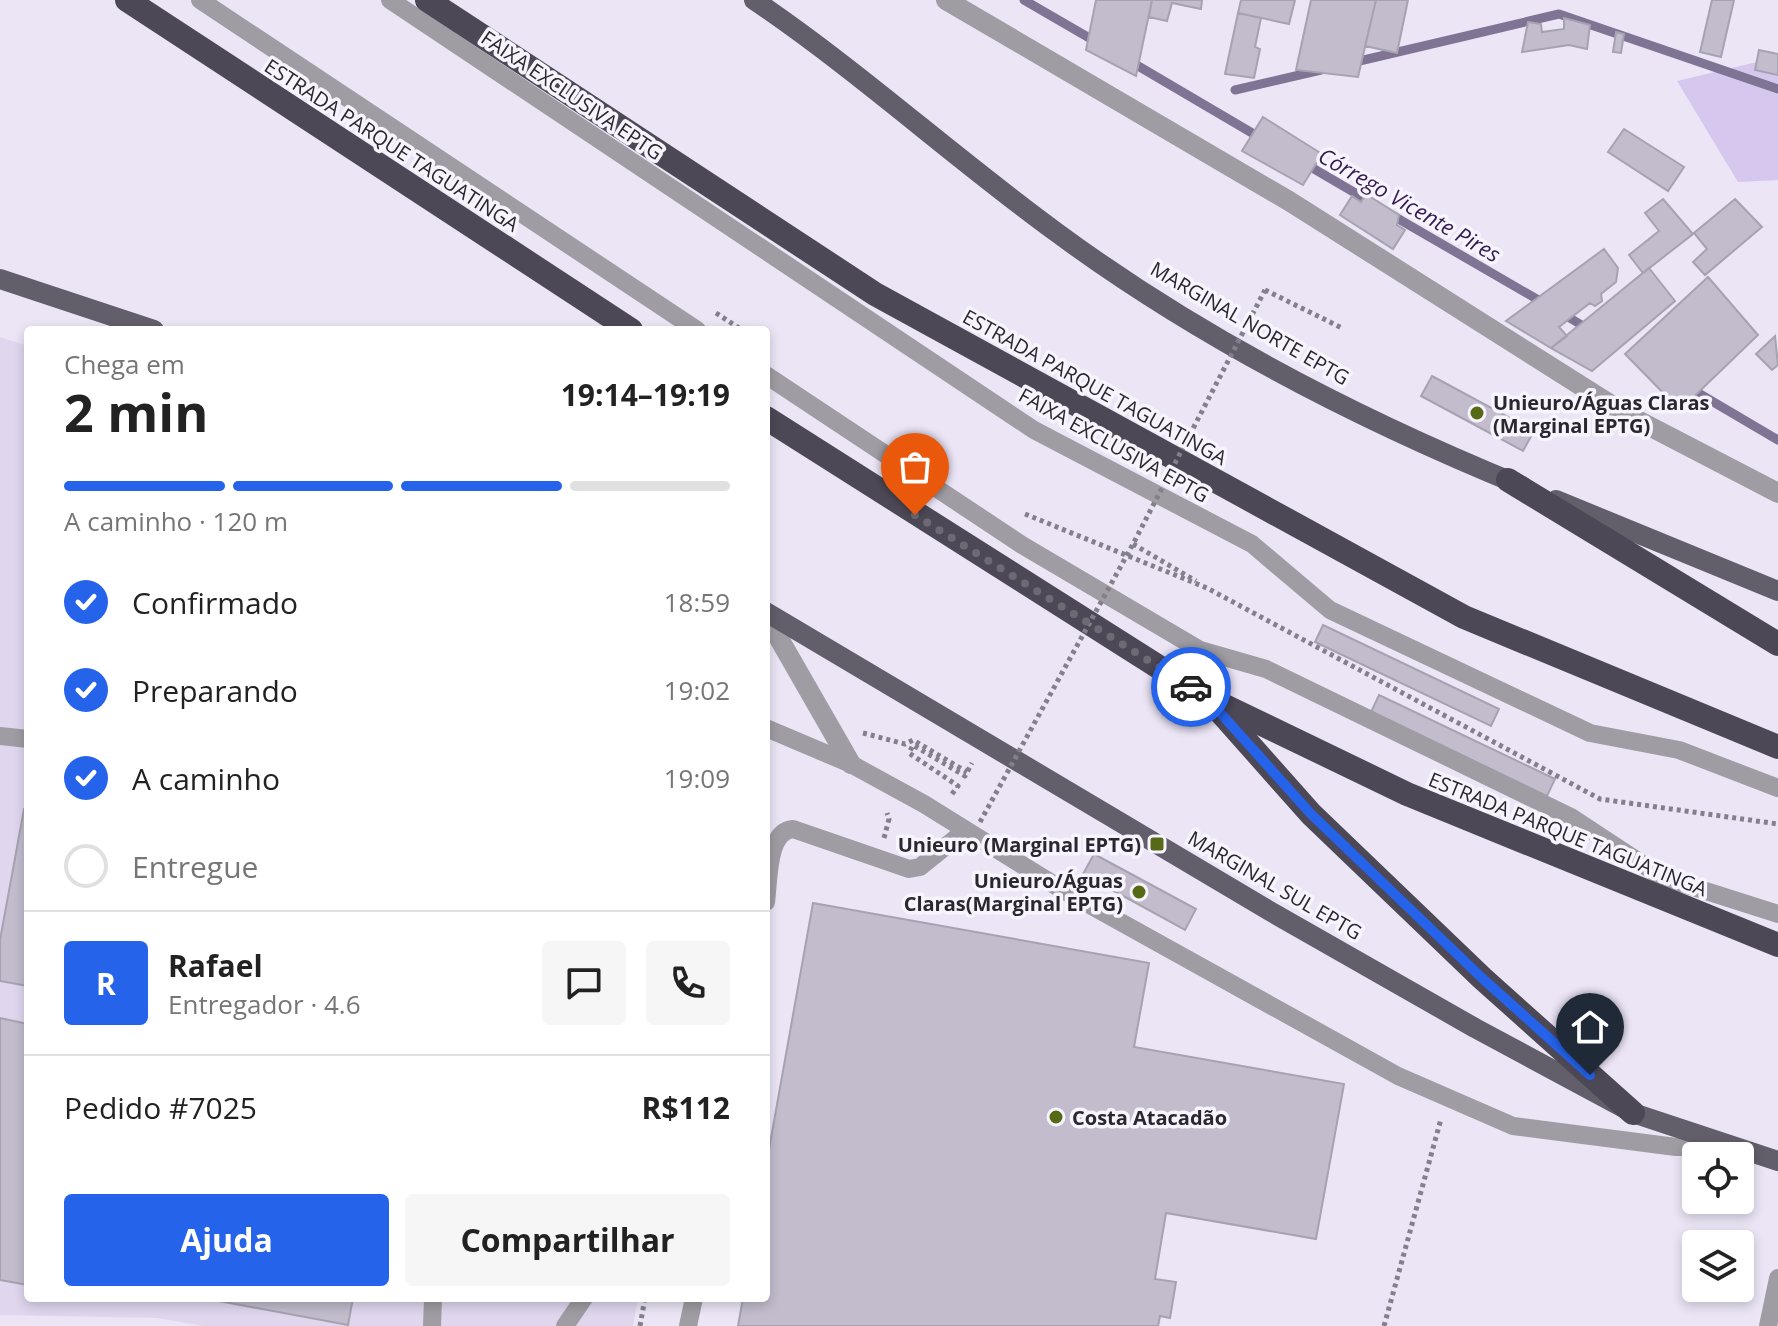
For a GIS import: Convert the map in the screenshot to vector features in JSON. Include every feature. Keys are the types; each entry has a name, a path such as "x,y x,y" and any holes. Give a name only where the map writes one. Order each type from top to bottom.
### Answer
{"highway":[{"name":"ESTRADA PARQUE TAGUATINGA","path":"127,0 625,326"},
{"name":"ESTRADA PARQUE TAGUATINGA","path":"427,0 889,302 1464,617 1778,747"},
{"name":"ESTRADA PARQUE TAGUATINGA","path":"770,421 1206,697 1407,794 1778,945"},
{"path":"1508,480 1778,644"},
{"path":"1206,697 1311,814 1482,978 1633,1113"}],"main road":[{"name":"MARGINAL NORTE EPTG","path":"754,0 1057,233 1203,328 1370,419 1508,480 1778,591"},
{"path":"2,280 142,326"},
{"name":"MARGINAL SUL EPTG","path":"770,616 1281,918 1633,1113 1716,1142"},
{"name":"MARGINAL SUL EPTG","path":"1754,1154 1778,1161"}],"street":[{"path":"946,0 1289,201 1444,303 1624,413 1778,493"},
{"path":"770,621 830,732 851,764"}],"lane":[{"path":"200,0 691,326"},
{"name":"FAIXA EXCLUSIVA EPTG","path":"390,0 1034,430 1252,544 1330,610 1590,733 1679,750 1778,788"},
{"path":"770,378 1022,545 1200,650 1266,669 1571,817 1662,877 1778,914"},
{"path":"770,730 851,764 971,822 1061,889 1358,1057 1513,1126 1649,1144 1682,1145"},
{"path":"0,736 24,739"},
{"path":"770,876 775,844 785,830 793,829 901,869 920,867 971,822"},
{"path":"1768,1326 1778,1278"},
{"path":"432,1326 433,1302"},
{"path":"565,1326 580,1302"},
{"path":"688,1326 693,1302"}],"path":[{"path":"971,822 1133,544 1265,290 1342,328"},
{"path":"1017,509 1207,588"},
{"path":"1133,544 1160,556 1207,588 1600,799 1778,824"},
{"path":"830,732 853,731 905,744 913,740 967,772"},
{"path":"941,787 953,794 958,786 909,753 913,745 965,776 984,741"},
{"path":"879,861 889,819 881,809"},
{"path":"1384,1326 1448,1095"},
{"path":"640,1326 644,1302"}],"shaded area":[{"path":"1778,57 1778,180 1738,182 1677,81"},
{"path":"0,337 24,345 24,1302 637,1302 633,1326 204,1326 157,1318 0,1315"}],"building":[{"path":"1096,0 1152,0 1136,76 1086,50"},
{"path":"1152,0 1202,0 1201,9 1172,3 1167,21 1149,17"},
{"path":"1241,0 1295,0 1289,24 1238,13"},
{"path":"1241,0 1295,0 1289,24 1238,13"},
{"path":"1311,0 1376,0 1358,77 1296,70"},
{"path":"1376,0 1408,0 1397,53 1365,46"},
{"path":"1376,0 1408,0 1397,53 1365,46"},
{"path":"1712,0 1734,0 1721,57 1700,52"},
{"path":"1238,13 1261,18 1255,47 1260,49 1254,78 1225,74"},
{"path":"1564,18 1590,25 1587,49 1569,45 1522,52 1528,22 1541,24 1542,32 1564,29"},
{"path":"1616,32 1624,34 1621,53 1613,52"},
{"path":"1759,50 1778,54 1778,75 1755,70"},
{"path":"1263,117 1322,154 1303,185 1242,151"},
{"path":"1624,129 1684,167 1668,191 1608,152"},
{"path":"1624,129 1684,167 1668,191 1608,152"},
{"path":"1366,194 1399,215 1397,225 1405,230 1393,249 1340,215 1352,196 1361,202"},
{"path":"1663,199 1693,234 1643,273 1629,255 1659,231 1645,213"},
{"path":"1735,199 1762,227 1705,275 1693,262 1707,249 1694,233"},
{"path":"1735,199 1762,227 1705,275 1693,262 1707,249 1694,233"},
{"path":"1604,249 1618,268 1616,282 1601,294 1602,301 1595,306 1590,303 1559,327 1567,336 1551,348 1506,321"},
{"path":"1649,268 1675,301 1592,371 1551,348"},
{"path":"1708,277 1758,335 1680,410 1625,354"},
{"path":"1775,336 1778,365 1772,370 1756,354"},
{"path":"1775,336 1778,365 1772,370 1756,354"},
{"name":"Unieuro/Águas Claras (Marginal EPTG)","path":"1432,376 1534,431 1523,451 1421,396"},
{"path":"1323,625 1499,709 1491,726 1315,642"},
{"path":"1379,695 1555,779 1547,796 1371,712"},
{"path":"24,809 24,985 0,981 0,940"},
{"name":"Unieuro/Águas Claras(Marginal EPTG)","path":"1094,854 1196,909 1185,930 1083,874"},
{"name":"Costa Atacadão","path":"813,903 1149,963 1134,1047 1344,1084 1316,1239 1166,1213 1155,1279 1176,1282 1170,1318 1160,1316 1158,1326 738,1326 742,1302 770,1302 770,1144"},
{"path":"0,1018 24,1023 24,1284 0,1280"},
{"path":"224,1302 352,1302 348,1325"}],"waterway":[{"name":"Córrego Vicente Pires","path":"1024,0 1098,43"},
{"path":"1351,63 1559,14 1778,89"},
{"name":"Córrego Vicente Pires","path":"1128,60 1264,140"},
{"path":"1235,90 1321,70"},
{"name":"Córrego Vicente Pires","path":"1304,163 1374,204"},
{"name":"Córrego Vicente Pires","path":"1390,214 1547,305"},
{"name":"Córrego Vicente Pires","path":"1560,312 1588,329"},
{"name":"Córrego Vicente Pires","path":"1688,387 1778,440"}],"way so far":[{"path":"915,515 1191,687"}],"place":[{"name":"Unieuro/Águas Claras (Marginal EPTG)","path":"1477,413"},
{"name":"Unieuro (Marginal EPTG)","path":"1157,844"},
{"name":"Unieuro/Águas Claras(Marginal EPTG)","path":"1139,892"},
{"name":"Costa Atacadão","path":"1056,1117"}],"route":[{"path":"1191,687 1206,697 1311,814 1482,978 1590,1075"}]}
